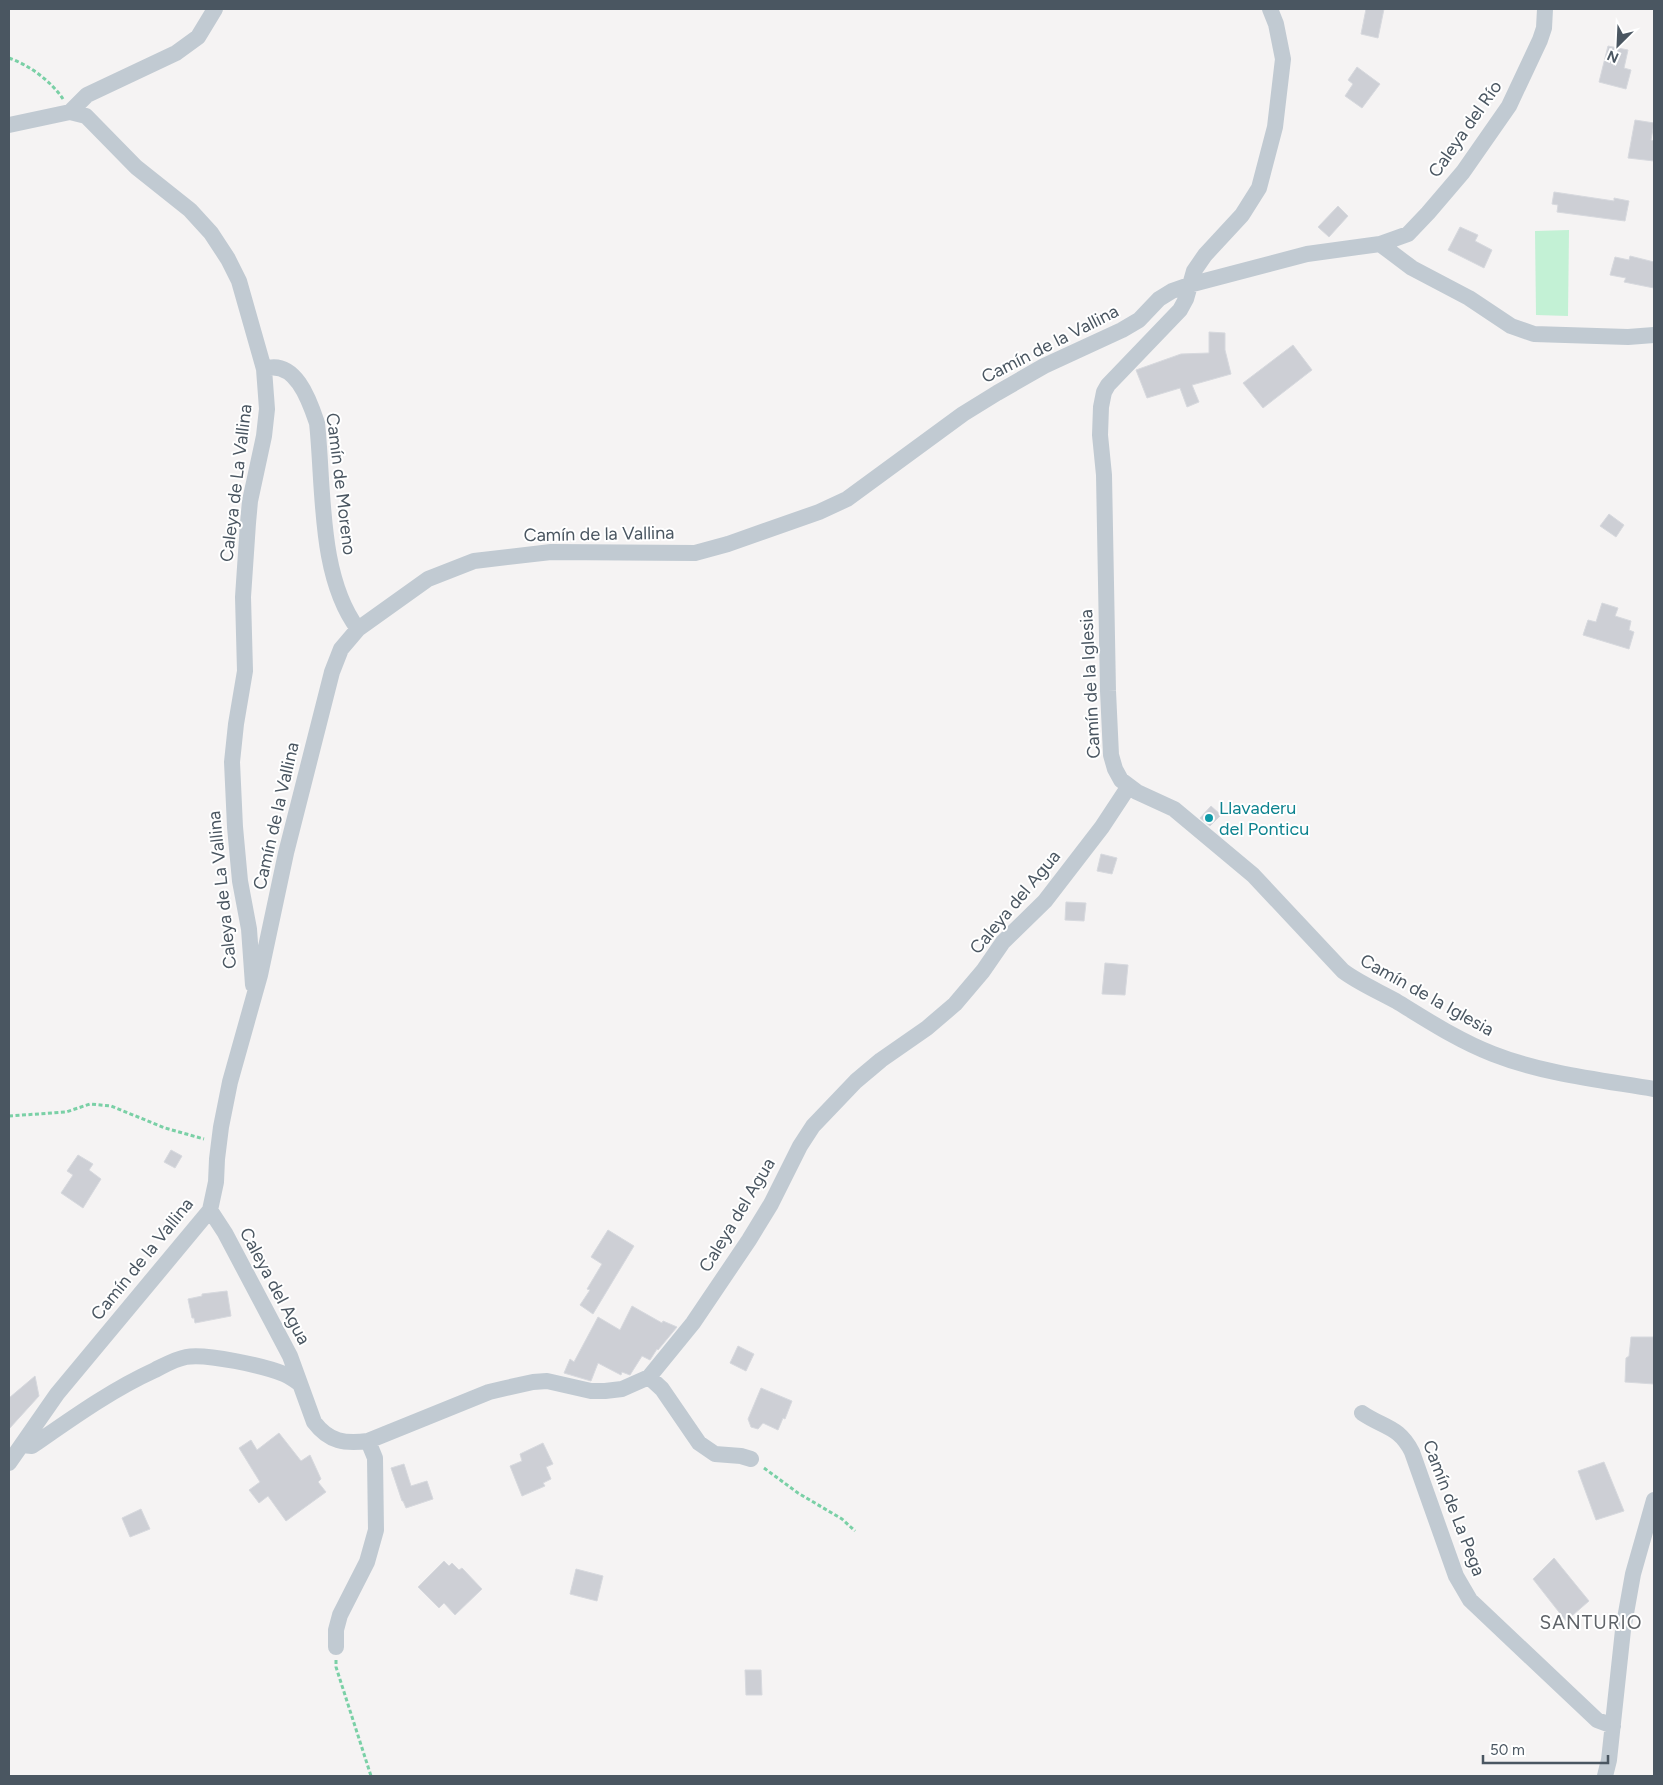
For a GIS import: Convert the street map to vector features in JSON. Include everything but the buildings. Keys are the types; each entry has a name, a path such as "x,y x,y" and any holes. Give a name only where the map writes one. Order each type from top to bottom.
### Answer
{"street":[{"path":"9,125 70,112 87,95 176,53 198,37 215,9"},
{"name":"Camín de la Iglesia","path":"1270,9 1276,24 1284,59 1275,127 1259,188 1242,215 1194,271 1186,299 1180,310 1108,385 1104,392 1100,435 1104,475 1108,691 1111,755 1115,768 1121,780 1146,797 1174,809 1253,875 1343,971 1353,979 1375,989 1467,1042 1493,1054 1531,1066 1654,1089"},
{"name":"Caleya del Río","path":"1380,244 1408,234 1463,172 1509,106 1540,40 1544,28 1545,9"},
{"name":"Caleya de La Vallina","path":"70,112 86,116 136,167 190,210 211,233 228,259 239,282 264,369 267,409 264,436 250,501 243,597 245,671 232,762 240,881 248,929 254,995"},
{"path":"1380,244 1412,268 1469,298 1511,326 1534,334 1628,337 1654,335"},
{"name":"Camín de la Vallina","path":"9,1463 57,1394 210,1210 216,1182 219,1143 230,1082 254,995 276,905 286,853 332,672 341,650 358,629 428,579 474,562 551,552 695,552 728,544 819,512 847,499 957,419 997,393 1044,366 1122,330 1139,320 1159,299 1172,291 1306,254 1380,244"},
{"name":"Camín de Moreno","path":"264,369 272,366 290,374 300,384 311,404 316,423 328,554 342,601 351,620 358,629"},
{"name":"Caleya del Agua","path":"210,1210 225,1233 290,1356 314,1422 320,1430 330,1437 350,1443 368,1440 489,1392 533,1382 547,1381 591,1391 622,1389 637,1384 649,1377 693,1323 771,1204 800,1146 813,1126 856,1081 881,1060 928,1028 955,1004 983,971 1003,942 1044,901 1102,828 1129,786"},
{"path":"22,1445 32,1446 91,1405 136,1378 186,1357 199,1356 223,1359 258,1367 284,1374 300,1384"},
{"path":"649,1377 662,1388 699,1443 715,1454 752,1459"},
{"name":"Camín de La Pega","path":"1362,1413 1374,1421 1396,1430 1406,1439 1456,1576 1470,1600 1597,1720 1613,1726"},
{"path":"336,1647 336,1630 340,1615 367,1562 376,1530 375,1458 368,1440"},
{"path":"1606,1776 1624,1620 1633,1574 1654,1500"}],"path":[{"path":"9,58 46,80 63,97 70,112"},
{"path":"9,1116 66,1112 90,1104 111,1106 165,1128 219,1143"},
{"path":"752,1459 798,1493 842,1519 855,1531"},
{"path":"336,1647 336,1668 371,1776"}],"green space":[{"path":"1569,230 1568,316 1536,315 1535,231"}],"place":[{"name":"Llavaderu del Ponticu","path":"1209,818"}],"district":[{"name":"SANTURIO","path":"1591,1622"}]}
